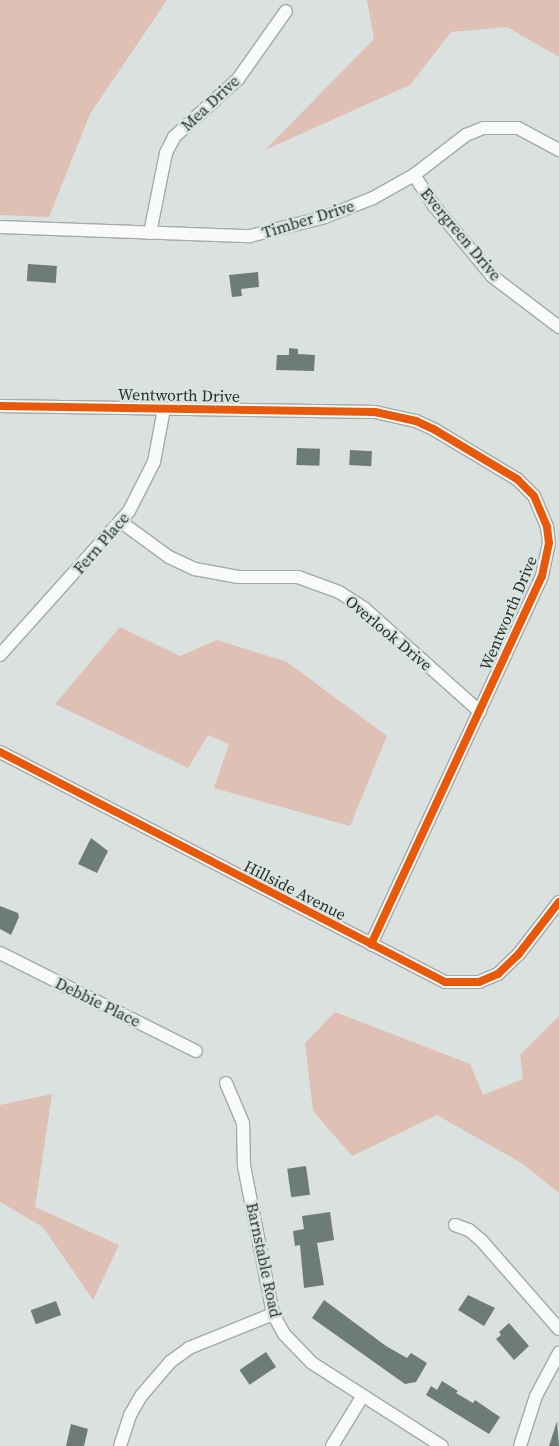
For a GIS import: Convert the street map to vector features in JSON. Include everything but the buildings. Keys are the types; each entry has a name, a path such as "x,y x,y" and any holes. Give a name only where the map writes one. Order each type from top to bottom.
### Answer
{"street":[{"name":"Mea Drive","path":"150,233 157,185 170,145 179,130 238,79 286,11"},
{"name":"Timber Drive","path":"0,227 250,236 272,232 324,217 373,198 414,175 466,135 490,127 518,128 559,150"},
{"name":"Evergreen Drive","path":"414,175 434,207 492,276 559,327"},
{"name":"Wentworth Drive","path":"0,406 375,412 407,419 435,430 523,484 538,503 547,527 547,560 480,712 371,944"},
{"name":"Fern Place","path":"0,655 121,522 139,496 151,471 164,409"},
{"name":"Overlook Drive","path":"121,522 169,556 195,569 238,577 298,577 339,592 365,609 480,712"},
{"name":"Hillside Avenue","path":"0,752 445,982 479,982 509,966 559,902"},
{"name":"Debbie Place","path":"0,953 196,1051"},
{"name":"Barnstable Road","path":"226,1083 243,1123 244,1166 273,1314 298,1351 362,1397 442,1446"},
{"path":"455,1226 469,1230 480,1240 559,1329"},
{"path":"120,1446 130,1415 140,1396 170,1362 197,1344 273,1314"},
{"path":"520,1446 536,1396 559,1353"},
{"path":"332,1446 362,1397"}],"shaded area":[{"path":"0,0 167,0 90,114 49,217 0,215"},
{"path":"367,0 559,0 559,57 507,27 451,32 410,85 265,150 374,39"},
{"path":"120,627 180,656 217,640 287,662 387,736 350,826 214,788 229,744 208,735 188,768 55,704"},
{"path":"335,1012 470,1064 483,1095 523,1079 520,1055 559,1016 559,1193 523,1164 437,1115 352,1156 313,1111 305,1043"},
{"path":"52,1094 35,1207 119,1245 93,1300 43,1227 0,1202 0,1105"}],"cycle path":[{"path":"0,406 375,412 416,421 435,430 517,479 534,496 547,527 549,543 542,576 371,944"},
{"path":"0,752 445,982 479,982 498,974 518,955 559,902"}]}
